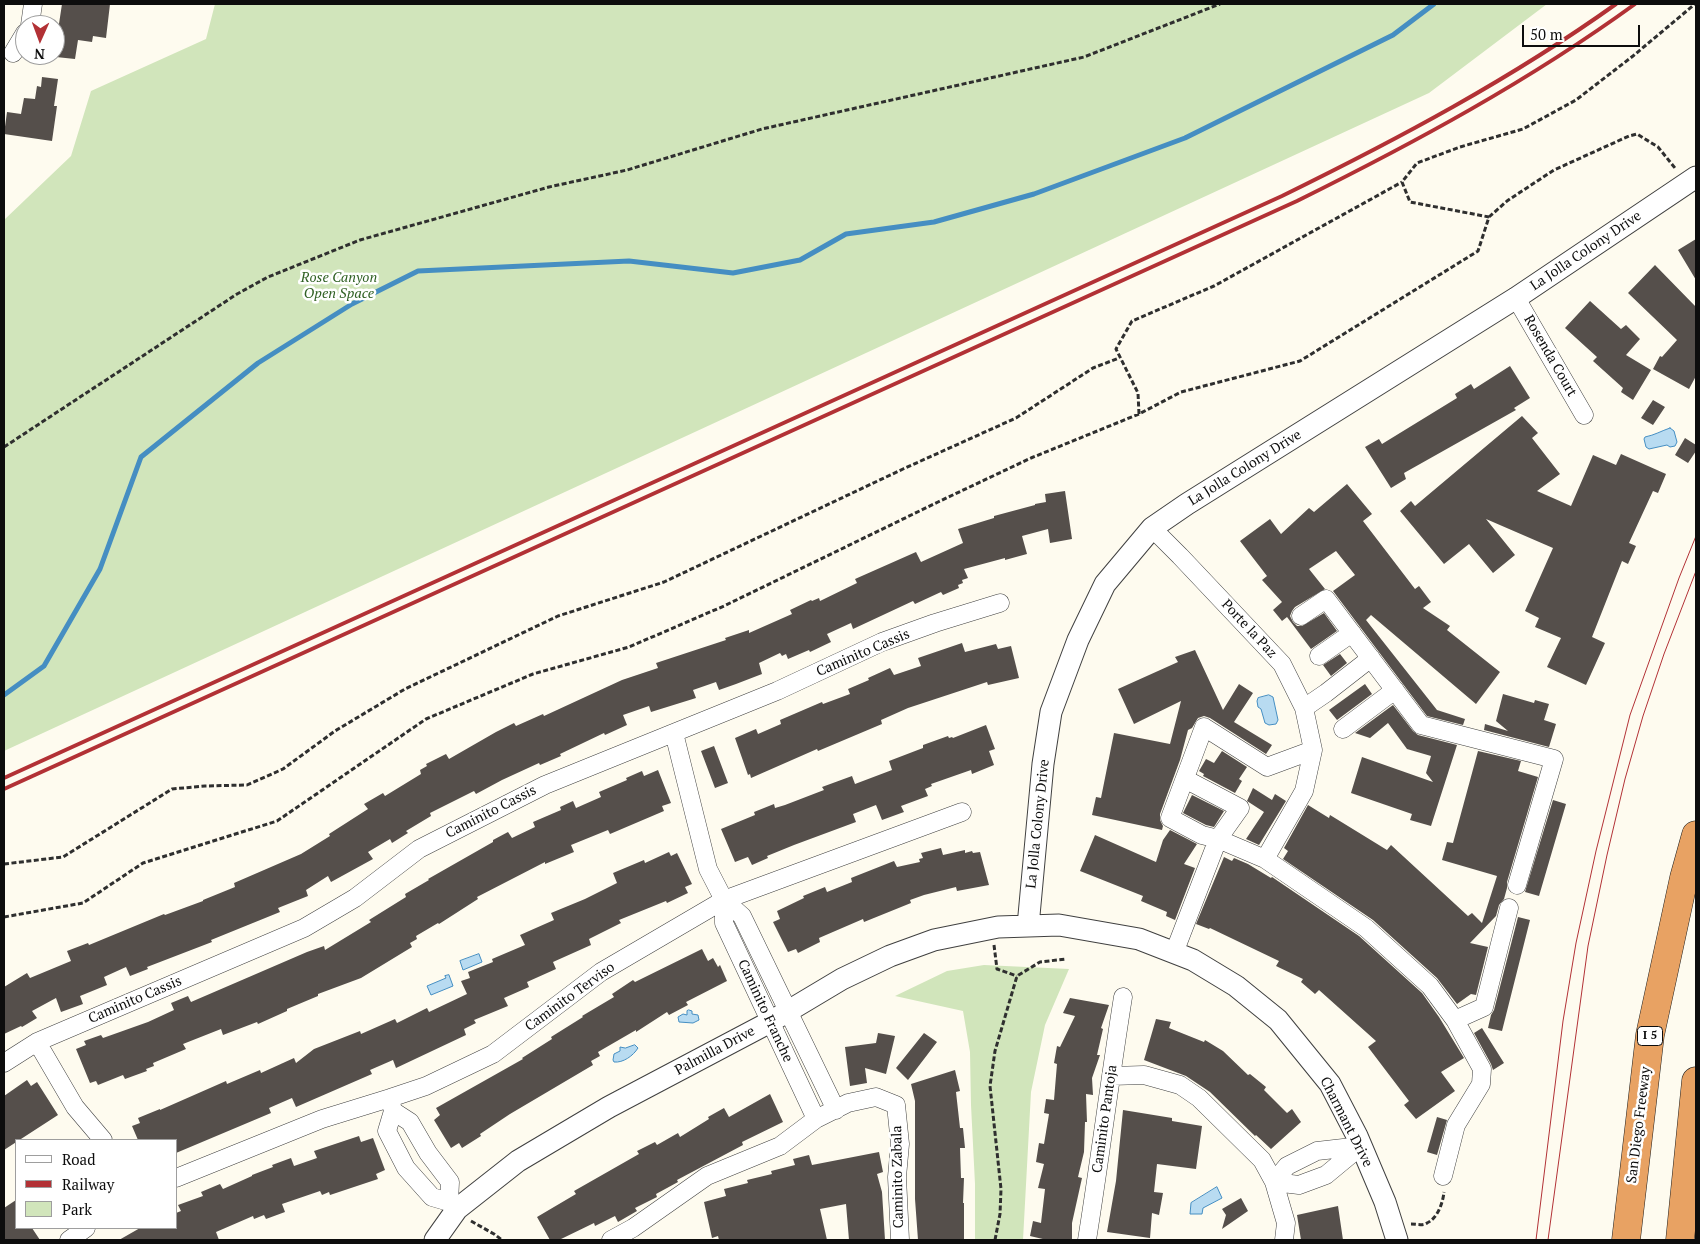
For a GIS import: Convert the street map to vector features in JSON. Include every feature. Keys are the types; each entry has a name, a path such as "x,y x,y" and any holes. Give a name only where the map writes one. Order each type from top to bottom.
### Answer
{"highway":[{"name":"San Diego Freeway","path":"1626,1240 1650,1035 1684,878 1696,835"},
{"path":"1680,1240 1696,1081"}],"street":[{"name":"La Jolla Colony Drive","path":"1028,926 1043,764 1050,712 1078,640 1105,584 1152,528 1187,504 1516,298 1696,177"},
{"name":"Rosenda Court","path":"1516,298 1584,415"},
{"name":"Porte la Paz","path":"1152,528 1282,664 1304,708 1313,750"},
{"path":"1301,616 1326,599 1422,725 1554,759 1517,885"},
{"name":"Caminito Cassis","path":"4,1063 37,1042 304,928 355,898 419,850 545,785 777,690 882,642 1000,603"},
{"path":"1319,656 1352,633"},
{"path":"1304,708 1371,658"},
{"path":"1343,729 1395,690"},
{"path":"1313,750 1267,767 1204,727 1170,818 1202,835 1218,839 1265,859 1366,928 1430,986 1455,1020 1482,1069 1481,1084 1456,1126 1443,1176"},
{"name":"Caminito Franche","path":"674,732 708,869 724,900 742,916 836,1110"},
{"path":"1265,859 1304,791 1313,750"},
{"path":"1174,952 1218,839 1240,808 1185,779"},
{"name":"Caminito Terviso","path":"178,1177 322,1119 391,1105 493,1054 601,972 724,900 962,812"},
{"name":"Caminito Franche","path":"724,900 724,924 816,1119"},
{"path":"1455,1020 1484,1007 1509,908"},
{"name":"Charmant Drive","path":"1028,926 1059,925 1139,938 1192,960 1236,986 1278,1020 1330,1084 1361,1146 1385,1202 1395,1234"},
{"name":"Palmilla Drive","path":"435,1240 454,1208 518,1161 609,1107 770,1022 842,979 890,956 934,940 991,929 1028,926"},
{"name":"Caminito Pantoja","path":"1087,1240 1123,997"},
{"path":"37,1042 75,1106 102,1139"},
{"path":"1111,1076 1144,1074 1180,1086 1199,1098 1262,1160 1274,1182 1286,1223 1284,1240"},
{"name":"Caminito Zabala","path":"836,1110 848,1104 876,1097 896,1105 900,1144 897,1177 900,1240"},
{"path":"391,1105 410,1122 450,1182 454,1208"},
{"path":"391,1105 387,1131 406,1168 432,1197 454,1208"},
{"path":"611,1240 633,1228 707,1176 780,1146 816,1119 836,1110"},
{"path":"1274,1182 1286,1166 1317,1152 1361,1146"},
{"path":"1274,1182 1299,1185 1326,1175 1361,1146"},
{"path":"420,1183 439,1168"},
{"path":"69,1240 85,1229"}],"path":[{"path":"4,447 237,294 268,276 360,240 549,187 626,170 762,129 1084,57 1220,4"},
{"path":"1139,414 1138,393 1116,349 1132,321 1214,286 1402,182 1417,163 1460,147 1523,129 1576,100 1634,56 1696,4"},
{"path":"4,917 83,903 143,863 277,821 426,719 533,674 629,647 716,610 1023,462 1139,414 1181,392 1300,361 1478,251 1489,217 1507,201 1554,170 1629,136 1637,134 1658,147 1676,168"},
{"path":"1402,182 1410,202 1489,217"},
{"path":"4,864 63,857 172,789 247,785 283,769 335,731 405,688 558,616 664,582 903,468 1016,418 1093,368 1120,358"},
{"path":"991,929 997,969 1017,976"},
{"path":"995,1240 1000,1214 1001,1189 990,1086 995,1051 1017,976 1040,962 1066,959"},
{"path":"1395,1234 1411,1224 1427,1224 1434,1218 1443,1198 1443,1176"},
{"path":"454,1208 502,1240"}],"green space":[{"name":"Rose Canyon Open Space","path":"215,4 1547,4 1429,93 4,751 4,220 71,156 91,91 206,39"},
{"path":"984,965 1069,969 1045,1025 1031,1092 1023,1240 975,1240 970,1052 963,1011 895,996 947,971"}],"water":[{"path":"1670,428 1674,431 1677,442 1675,446 1670,447 1667,445 1649,449 1646,447 1645,437"},
{"path":"1269,695 1273,697 1278,720 1276,724 1269,725 1265,723 1257,701 1258,698"},
{"path":"479,954 482,962 463,970 460,961"},
{"path":"449,975 453,986 431,995 427,986"},
{"path":"689,1010 692,1011 692,1014 698,1015 699,1020 693,1023 679,1022 678,1017 683,1014 687,1015"},
{"path":"635,1045 638,1048 631,1056 614,1062 614,1054 620,1051 620,1047 625,1048"},
{"path":"1217,1187 1222,1198 1203,1208 1202,1214 1190,1214 1191,1203"}],"building":[{"path":"62,4 110,4 106,38 93,36 92,42 78,40 75,59 65,58 65,15 60,15"},
{"path":"42,77 58,79 54,106 57,106 52,141 4,134 7,112 21,114 24,98 35,99 37,86 41,87"},
{"path":"1696,239 1696,280 1678,250"},
{"path":"1655,265 1696,307 1696,376 1689,389 1653,369 1660,356 1662,357 1677,340 1628,293"},
{"path":"1590,301 1621,329 1626,325 1640,339 1626,355 1651,370 1633,400 1621,392 1623,388 1593,361 1597,357 1565,328"},
{"path":"1510,366 1530,398 1514,408 1516,410 1404,473 1406,479 1391,488 1365,447 1379,439 1382,444 1457,398 1455,394 1471,384 1474,389"},
{"path":"1653,400 1665,407 1653,425 1641,418"},
{"path":"1522,416 1538,433 1532,438 1560,474 1537,491 1571,506 1593,455 1616,465 1621,454 1666,474 1658,493 1653,491 1629,543 1636,546 1628,564 1622,561 1592,637 1605,643 1586,685 1547,667 1561,638 1535,627 1539,618 1525,611 1553,548 1486,519 1515,555 1493,573 1469,544 1444,564 1400,511 1411,501 1415,506"},
{"path":"1685,438 1696,445 1696,451 1688,463 1675,455"},
{"path":"1347,484 1372,514 1363,521 1415,589 1419,586 1431,602 1423,608 1450,626 1447,630 1500,672 1476,704 1371,615 1366,620 1437,710 1465,719 1463,725 1427,716 1333,591 1355,575 1336,551 1309,569 1325,589 1295,607 1290,616 1297,626 1302,626 1324,613 1337,631 1311,649 1287,617 1282,621 1273,610 1282,602 1262,580 1267,576 1240,541 1270,519 1281,534 1309,508 1314,512"},
{"path":"1065,491 1072,539 1050,543 1048,529 1022,536 1027,554 964,569 968,578 962,580 963,583 958,585 959,588 943,595 941,592 915,604 913,601 853,629 851,623 827,634 831,642 810,652 809,650 788,659 786,654 782,656 780,653 759,663 762,674 736,684 719,690 716,682 693,690 696,698 651,712 649,706 623,715 627,725 605,735 604,733 560,754 561,756 540,765 539,763 476,794 474,791 430,813 431,816 406,831 408,833 392,843 390,839 368,852 373,859 331,882 328,876 306,890 308,896 278,908 280,912 211,940 212,942 147,967 148,969 130,976 126,967 104,977 107,985 80,996 83,1004 61,1012 56,998 32,1011 37,1018 22,1027 4,1034 4,987 27,973 30,978 71,961 67,951 88,943 89,945 164,914 203,901 235,887 234,883 301,854 368,809 364,804 383,793 385,796 421,774 420,770 427,766 426,764 446,754 449,759 514,723 516,726 543,714 544,716 622,680 658,668 656,663 726,640 725,638 749,630 749,633 792,614 790,610 811,600 819,598 820,601 857,583 855,579 916,552 921,562 963,543 958,529 994,518 994,516 1046,502 1045,494"},
{"path":"962,643 965,652 996,644 998,649 1011,646 1019,678 988,685 987,682 908,708 881,720 882,724 818,751 817,749 751,778 750,774 748,775 735,738 756,729 758,734 781,724 780,720 822,702 823,704 850,694 848,689 890,668 894,675 921,666 918,658"},
{"path":"1195,650 1223,710 1239,684 1253,693 1234,722 1272,745 1266,754 1210,718 1204,716 1198,718 1192,728 1188,730 1180,760 1160,814 1162,830 1092,815 1096,797 1101,798 1114,733 1170,744 1181,701 1134,724 1118,689 1178,662 1175,657"},
{"path":"1340,654 1347,663 1331,676 1323,665"},
{"path":"1365,684 1372,694 1337,720 1329,710"},
{"path":"1503,694 1534,703 1535,700 1549,704 1544,720 1556,724 1549,747 1484,730 1485,724 1508,731 1496,721"},
{"path":"1393,705 1418,735 1457,745 1431,826 1410,820 1412,814 1351,793 1362,757 1433,782 1426,773 1431,756 1407,749 1388,723 1370,738 1355,733"},
{"path":"986,725 995,749 989,751 994,765 972,774 971,770 931,784 932,786 925,789 928,796 901,806 904,812 882,820 876,805 853,814 856,822 767,856 768,858 752,865 748,857 735,862 721,829 755,815 754,812 774,804 775,808 785,805 824,790 822,787 852,776 855,784 892,770 889,761 923,748 923,745 948,736 953,738"},
{"path":"714,746 728,783 715,788 701,751"},
{"path":"1222,751 1247,767 1239,779 1242,781 1235,793 1203,776 1204,774 1199,771 1206,759 1214,763"},
{"path":"1478,751 1521,761 1518,771 1538,777 1507,882 1504,899 1499,905 1496,916 1470,943 1488,947 1476,995 1471,994 1457,1004 1437,978 1373,920 1283,859 1288,851 1284,848 1308,805 1329,818 1330,815 1387,850 1391,845 1468,916 1472,913 1482,923 1497,876 1442,860 1447,842 1453,843"},
{"path":"658,770 671,803 662,806 664,811 610,834 608,830 571,845 574,852 545,864 545,862 477,897 478,899 439,924 416,936 417,939 410,943 412,947 361,978 318,994 318,996 258,1024 257,1022 223,1035 221,1029 183,1044 186,1049 153,1063 154,1066 146,1069 147,1071 125,1079 123,1075 98,1085 96,1081 90,1083 76,1049 86,1045 84,1041 101,1035 103,1038 148,1022 174,1010 171,1003 188,996 191,1002 307,952 324,946 325,950 371,922 369,920 406,897 405,894 493,842 493,840 508,832 512,838 535,827 533,822 561,810 560,807 573,801 576,808 601,797 599,792 627,780 626,778 642,771 644,776"},
{"path":"1253,788 1272,800 1275,794 1286,801 1259,845 1246,839 1264,812 1247,801"},
{"path":"1192,795 1224,811 1214,827 1183,813"},
{"path":"1553,800 1566,804 1539,896 1525,892"},
{"path":"1170,830 1197,844 1184,864 1195,868 1175,920 1166,916 1167,912 1141,901 1143,896 1080,871 1095,835 1156,862 1163,840"},
{"path":"941,848 943,855 965,850 965,853 972,851 973,853 980,852 989,885 957,891 956,887 924,895 910,900 911,903 864,922 863,919 819,938 820,942 798,953 796,949 788,952 773,922 780,919 777,911 804,898 803,896 825,887 827,892 852,882 851,878 894,861 897,867 920,862 919,859 923,858 921,853"},
{"path":"669,852 671,856 677,853 692,884 685,887 688,893 667,903 666,901 619,920 621,923 589,939 591,945 553,962 556,969 527,982 529,987 504,998 508,1006 474,1020 476,1023 464,1029 466,1035 396,1068 393,1060 370,1070 372,1074 296,1107 292,1098 269,1108 271,1113 178,1152 178,1139 138,1139 132,1126 140,1123 138,1118 226,1081 227,1084 260,1070 261,1073 294,1058 296,1063 314,1049 360,1031 361,1034 395,1019 397,1023 427,1008 429,1012 467,994 461,981 470,978 468,972 493,962 492,959 525,945 520,935 554,920 551,913 617,883 613,873 644,860 645,863"},
{"path":"1224,857 1232,861 1234,858 1272,877 1359,936 1422,993 1464,1058 1441,1072 1455,1091 1416,1119 1404,1105 1409,1101 1368,1047 1376,1041 1319,990 1315,994 1301,982 1303,979 1276,966 1279,961 1210,928 1196,924"},
{"path":"1518,917 1530,920 1502,1031 1488,1028"},
{"path":"702,949 708,961 713,958 718,967 720,965 727,981 686,1002 688,1005 669,1015 667,1012 636,1032 636,1030 598,1052 600,1056 591,1061 593,1065 510,1114 462,1148 459,1143 451,1148 434,1120 440,1115 436,1108 523,1059 552,1039 551,1037 614,997 612,994 633,980 635,982"},
{"path":"1070,998 1109,1005 1101,1028 1103,1029 1097,1055 1100,1055 1092,1078 1093,1095 1086,1094 1087,1122 1085,1122 1084,1152 1078,1177 1082,1178 1072,1223 1072,1240 1047,1240 1030,1236 1033,1221 1041,1223 1045,1189 1038,1188 1044,1164 1036,1162 1039,1143 1044,1144 1049,1114 1044,1113 1046,1099 1054,1100 1057,1064 1054,1063 1057,1046 1060,1047 1075,1016 1063,1013"},
{"path":"1156,1019 1171,1022 1169,1028 1204,1042 1205,1040 1223,1051 1248,1075 1250,1074 1266,1087 1264,1090 1287,1113 1292,1109 1301,1122 1271,1149 1210,1092 1186,1076 1144,1060"},
{"path":"1482,1028 1504,1063 1493,1070 1474,1033"},
{"path":"878,1033 895,1036 886,1074 865,1068 867,1083 850,1086 845,1047 876,1043"},
{"path":"924,1033 937,1042 908,1080 896,1068"},
{"path":"955,1070 960,1091 956,1092 960,1128 963,1128 965,1148 960,1148 961,1178 964,1178 964,1240 918,1240 915,1199 915,1101 911,1084"},
{"path":"27,1080 31,1086 37,1082 58,1115 21,1139 15,1139 15,1143 4,1150 4,1096"},
{"path":"770,1094 783,1122 742,1142 743,1145 677,1180 678,1182 656,1194 657,1197 635,1208 637,1211 618,1222 615,1216 595,1226 594,1223 559,1240 550,1240 537,1217 576,1194 574,1191 639,1154 637,1151 655,1142 657,1145 678,1133 680,1137 724,1108 729,1117"},
{"path":"1123,1110 1172,1118 1172,1121 1202,1126 1196,1169 1157,1164 1154,1192 1163,1193 1159,1215 1152,1213 1150,1238 1107,1232 1116,1181"},
{"path":"1437,1117 1447,1120 1437,1155 1427,1152"},
{"path":"359,1136 361,1142 373,1138 385,1170 376,1174 378,1179 330,1195 329,1192 322,1195 320,1191 282,1204 285,1212 266,1219 264,1215 254,1219 253,1216 216,1232 219,1240 119,1240 138,1229 178,1229 178,1212 181,1211 178,1205 203,1196 201,1192 220,1184 223,1189 273,1167 272,1165 291,1158 294,1166 317,1158 314,1151"},
{"path":"879,1152 883,1172 877,1174 882,1192 885,1240 849,1240 846,1204 820,1209 827,1240 719,1240 718,1236 712,1238 704,1202 726,1196 724,1189 748,1183 747,1180 772,1174 771,1171 795,1165 793,1159 809,1155 812,1165"},
{"path":"1241,1198 1248,1211 1222,1229 1226,1215 1222,1209"},
{"path":"15,1201 15,1229 33,1229 40,1240 4,1240 4,1208"},
{"path":"1338,1206 1343,1240 1301,1240 1297,1215"}],"waterway":[{"path":"4,695 44,666 100,569 141,457 258,363 352,304 418,271 629,261 733,273 800,260 846,234 934,222 1034,194 1185,138 1393,35 1434,4"}],"tram line":[{"path":"1536,1240 1563,1021 1576,943 1596,851 1630,715 1696,536"},
{"path":"1548,1240 1588,946 1607,855 1625,779 1643,716 1664,654 1696,571"}],"railway":[{"path":"4,778 1282,196 1411,130 1495,83 1616,4"},
{"path":"4,789 1297,201 1384,157 1470,110 1554,59 1635,4"}]}
